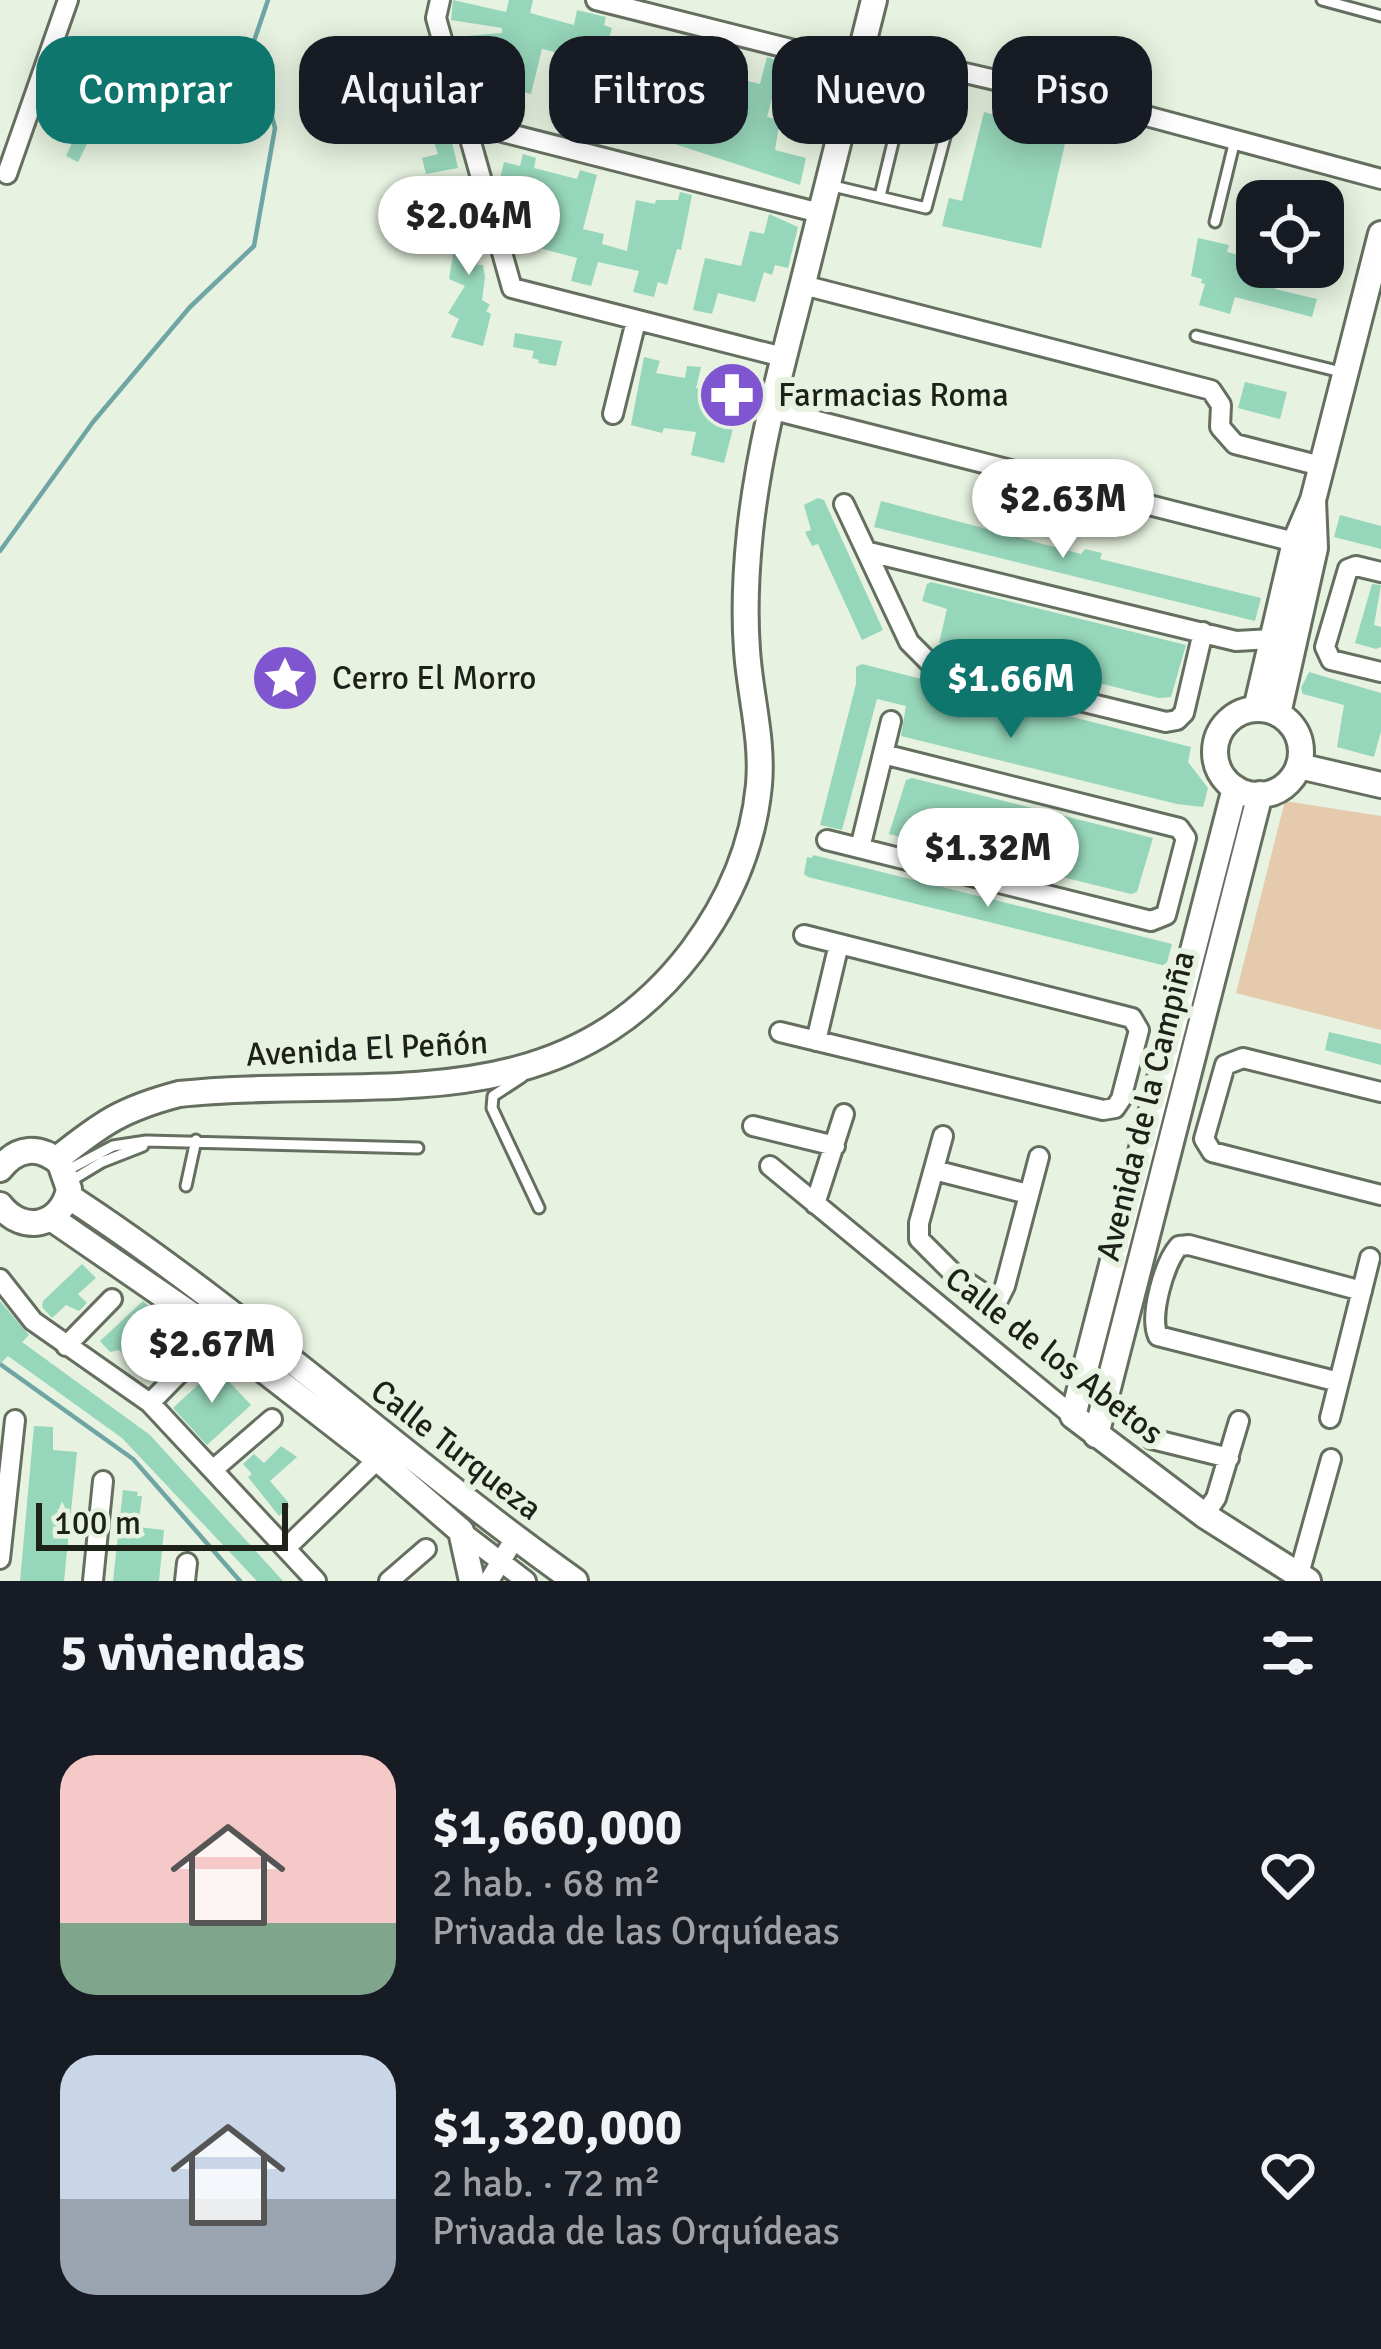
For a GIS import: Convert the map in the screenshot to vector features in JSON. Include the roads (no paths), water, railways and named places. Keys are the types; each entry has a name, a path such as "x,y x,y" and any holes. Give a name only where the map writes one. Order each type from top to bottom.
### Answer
{"street":[{"path":"7,174 68,0"},
{"path":"440,0 436,18 441,36"},
{"path":"596,0 772,38"},
{"name":"Avenida El Peñón","path":"865,36 874,0"},
{"path":"968,73 1381,179"},
{"path":"525,138 820,213"},
{"path":"469,144 512,288 783,357"},
{"name":"Avenida El Peñón","path":"51,1218 65,1177 107,1119 134,1106 179,1094 482,1080 542,1064 631,1013 674,975 709,928 734,884 750,838 759,784 760,724 747,654 750,529 770,409 837,144"},
{"path":"1267,711 1302,629 1295,542 1313,500 1345,373 1371,316 1381,234"},
{"path":"802,285 1210,390 1221,405 1220,427 1235,444 1321,466"},
{"path":"613,414 636,321"},
{"path":"770,409 1295,542"},
{"path":"1298,574 1317,527 1313,500"},
{"path":"844,504 910,642 932,665 1166,722 1184,713 1203,632"},
{"path":"869,552 1236,641 1302,629"},
{"path":"1267,711 1302,629 1348,569 1356,566 1381,572"},
{"path":"1302,629 1331,660 1381,673"},
{"path":"1267,711 1298,736 1298,766 1284,786 1260,794 1235,788 1220,772 1216,740 1236,715 1267,711"},
{"path":"860,848 891,721"},
{"path":"827,840 1151,921 1166,915 1186,838 1179,828 883,754"},
{"path":"1298,766 1381,785"},
{"name":"Avenida de la Campiña","path":"1073,1416 1235,788"},
{"name":"Avenida de la Campiña","path":"1096,1435 1260,794"},
{"path":"1177,878 1210,885"},
{"path":"780,1032 1103,1110 1115,1108 1121,1099 1139,1030 1132,1018 804,935"},
{"path":"816,1041 838,944"},
{"path":"1184,987 1209,993"},
{"path":"1381,1092 1243,1058 1225,1065 1204,1139 1212,1152 1381,1195"},
{"path":"1129,1069 1160,1077"},
{"path":"1184,1090 1214,1103"},
{"path":"815,1204 844,1114"},
{"path":"753,1126 835,1146"},
{"path":"943,1136 919,1223 919,1239 984,1297 999,1298 1039,1157"},
{"path":"1,1164 30,1150 65,1177"},
{"name":"Calle de los Abetos","path":"770,1166 1096,1435 1204,1515 1303,1578"},
{"path":"934,1171 1028,1194"},
{"name":"Calle Turqueza","path":"65,1177 311,1379 575,1581"},
{"path":"0,1205 23,1223 51,1218"},
{"name":"Calle Turqueza","path":"51,1218 202,1322 526,1581"},
{"path":"1339,1382 1158,1336 1154,1327 1163,1288 1172,1253 1189,1245 1362,1291"},
{"path":"1330,1418 1370,1258"},
{"path":"928,1299 953,1273"},
{"path":"0,1279 33,1321 150,1403 316,1581"},
{"path":"1135,1282 1163,1288"},
{"path":"66,1346 112,1298"},
{"path":"150,1403 196,1356"},
{"path":"215,1468 272,1419"},
{"path":"0,1559 15,1420"},
{"path":"1204,1515 1216,1498 1239,1420"},
{"path":"1152,1439 1229,1458"},
{"path":"286,1548 378,1459"},
{"path":"1303,1578 1330,1459"},
{"path":"92,1581 103,1481"},
{"path":"461,1531 472,1581"},
{"path":"489,1581 515,1538"},
{"path":"389,1581 427,1549"}],"lane":[{"path":"1322,0 1381,16"},
{"path":"1215,222 1235,140"},
{"path":"880,196 893,144"},
{"path":"827,184 926,208 943,144"},
{"path":"1196,336 1345,373"},
{"path":"539,1208 491,1108 493,1096 542,1064"},
{"path":"186,1186 196,1140"},
{"path":"65,1177 160,1142 418,1148"}],"waterway":[{"path":"0,551 93,422 190,307 254,246 275,128 253,44 268,0"},
{"path":"0,1364 133,1459 240,1581"}],"place":[{"name":"Farmacias Roma","path":"732,395"},
{"name":"Cerro El Morro","path":"285,678"}]}
